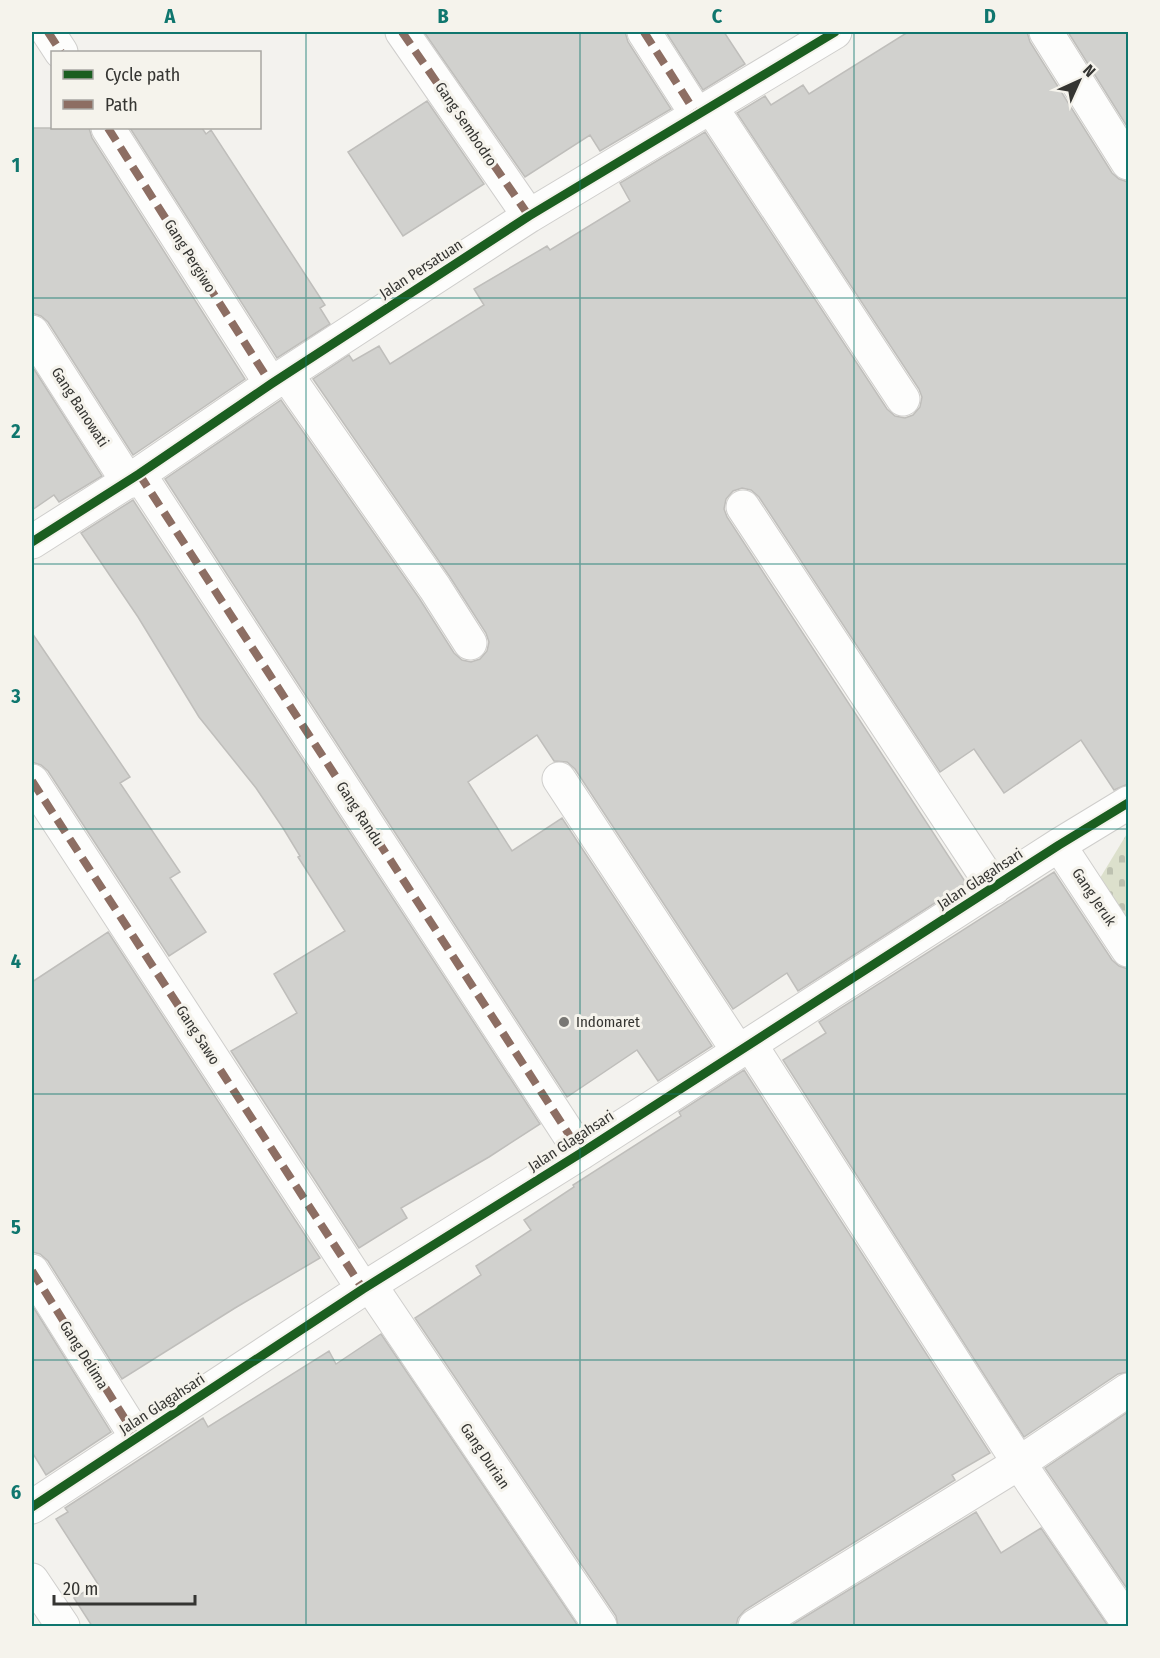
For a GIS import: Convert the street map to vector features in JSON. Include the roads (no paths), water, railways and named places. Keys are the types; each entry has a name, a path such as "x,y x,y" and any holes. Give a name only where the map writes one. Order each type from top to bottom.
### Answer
{"street":[{"path":"48,32 60,51"},
{"name":"Gang Sembodro","path":"402,32 529,216"},
{"path":"644,32 704,111 903,399"},
{"name":"Jalan Persatuan","path":"32,542 134,478 278,379 529,216 835,32"},
{"path":"1046,32 1128,163"},
{"name":"Gang Pergiwo","path":"109,129 278,379 435,588 470,643"},
{"name":"Gang Banowati","path":"32,332 134,478"},
{"name":"Gang Randu","path":"134,478 581,1153"},
{"path":"743,507 993,888"},
{"path":"559,779 744,1047 1019,1463 1128,1623"},
{"name":"Gang Sawo","path":"32,781 366,1287"},
{"name":"Jalan Glagahsari","path":"32,1507 366,1287 581,1153 1059,845 1128,803"},
{"name":"Gang Jeruk","path":"1059,845 1128,950"},
{"name":"Gang Delima","path":"32,1271 137,1438"},
{"name":"Gang Durian","path":"366,1287 600,1626"},
{"path":"755,1626 1019,1463 1128,1390"},
{"path":"32,1580 63,1626"}],"place":[{"name":"Indomaret","path":"564,1022"}]}
